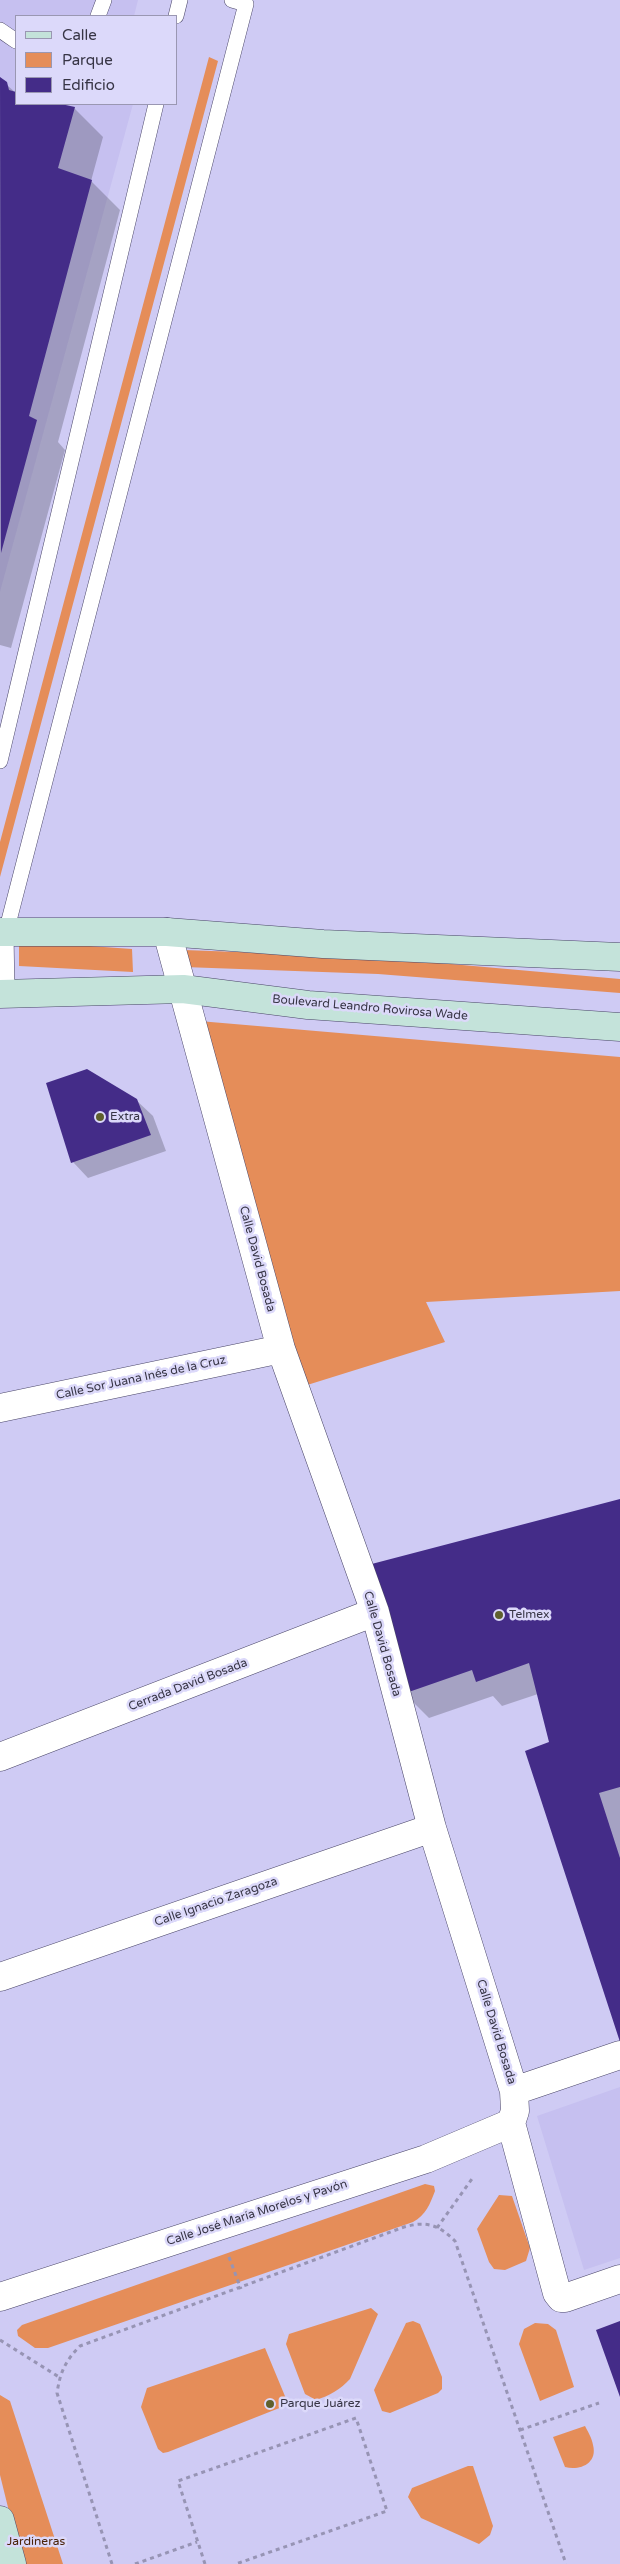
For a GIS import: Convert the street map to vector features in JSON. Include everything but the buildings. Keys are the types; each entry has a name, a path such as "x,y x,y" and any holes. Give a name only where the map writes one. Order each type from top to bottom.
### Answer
{"main road":[{"path":"3,932 167,932 323,944 620,957"},
{"name":"Boulevard Leandro Rovirosa Wade","path":"4,994 183,989 308,1005 620,1027"},
{"path":"0,2520 12,2564"}],"street":[{"name":"Calle David Bosada","path":"167,932 281,1349 375,1612 432,1828 514,2091 515,2111 511,2123 557,2294 561,2298 565,2298 620,2279"},
{"name":"Calle Sor Juana Inés de la Cruz","path":"0,1408 281,1349"},
{"name":"Cerrada David Bosada","path":"0,1757 375,1612"},
{"name":"Calle Ignacio Zaragoza","path":"0,1977 432,1828"},
{"path":"514,2091 620,2054"},
{"name":"Calle José María Morelos y Pavón","path":"0,2297 426,2158 511,2123"}],"lane":[{"path":"98,15 104,0"},
{"path":"176,15 180,0"},
{"path":"4,994 3,932 241,1"},
{"path":"0,30 15,40"},
{"path":"0,761 156,105"}],"path":[{"path":"112,2564 57,2393 59,2377 66,2360 80,2346 422,2222 445,2231 455,2241 566,2564"},
{"path":"0,2340 59,2377"},
{"path":"520,2430 599,2403"},
{"path":"205,2564 178,2481 356,2418 387,2511 236,2564"},
{"path":"135,2564 198,2542"}],"shaded area":[{"path":"0,0 138,0 134,15 15,15 15,105 133,105 0,592"},
{"path":"620,2087 620,2258 584,2270 537,2116"}],"green space":[{"path":"209,57 218,61 0,877 0,842"},
{"path":"19,941 132,949 133,972 19,966"},
{"path":"184,950 372,957 620,979 620,993 378,974 184,967"},
{"path":"199,1021 620,1057 620,1291 426,1302 445,1342 304,1386"},
{"path":"425,2184 434,2186 435,2191 424,2213 413,2222 48,2348 35,2348 18,2336 17,2330 22,2325"},
{"path":"499,2195 512,2196 530,2248 526,2261 505,2270 494,2269 489,2262 477,2229"},
{"path":"371,2308 378,2314 350,2379 334,2392 316,2400 305,2394 286,2344 289,2334"},
{"path":"413,2321 420,2324 442,2377 442,2389 438,2393 390,2413 382,2411 374,2390 406,2323"},
{"path":"535,2323 548,2324 556,2330 574,2387 540,2401 519,2344 524,2329"},
{"path":"265,2348 287,2405 168,2452 163,2453 158,2449 141,2407 147,2388"},
{"name":"Jardineras","path":"0,2395 10,2401 63,2564 22,2564 0,2475"},
{"path":"585,2426 592,2442 593,2457 586,2465 581,2467 565,2467 553,2437"},
{"path":"468,2466 473,2466 493,2526 490,2535 479,2544 421,2518 408,2497 412,2488"}],"place":[{"name":"Extra","path":"100,1117"},
{"name":"Telmex","path":"499,1615"},
{"name":"Parque Juárez","path":"270,2404"}]}
